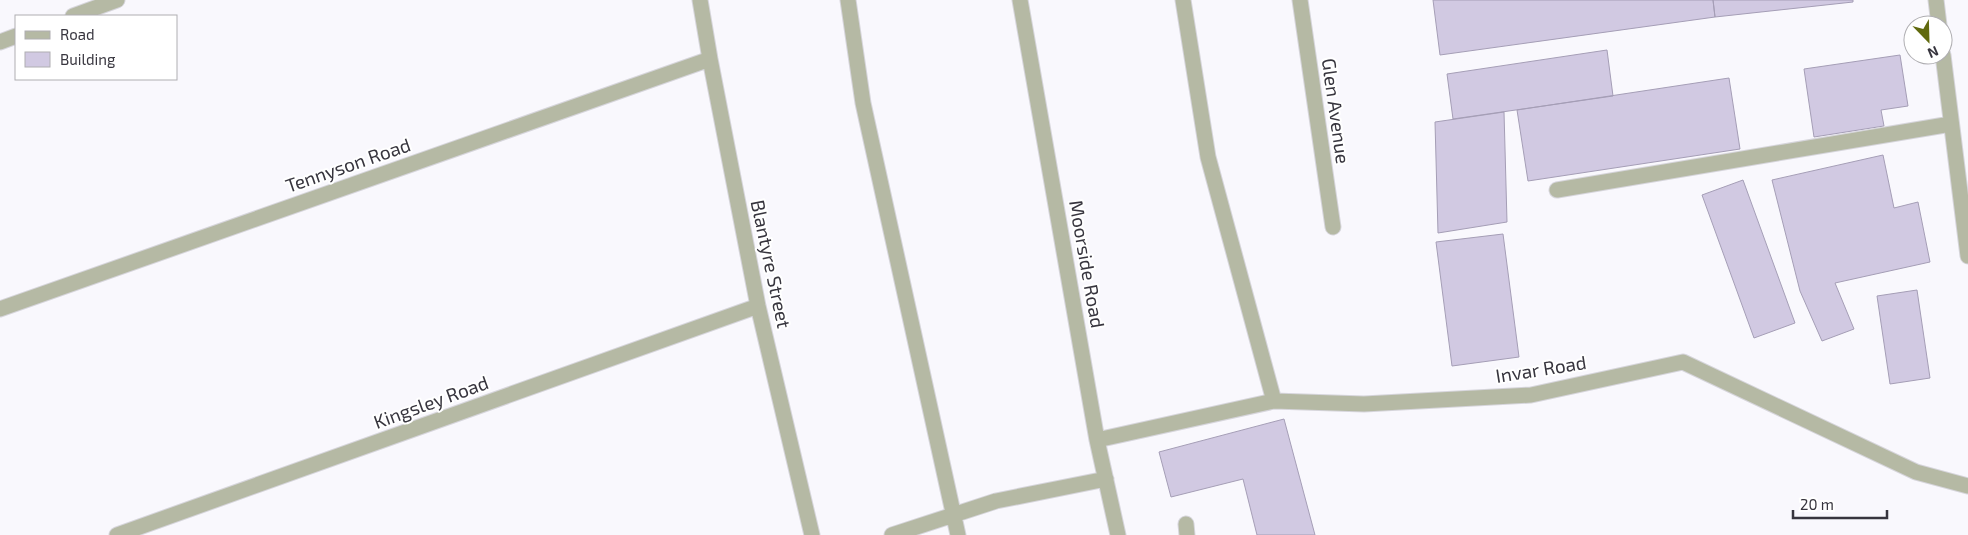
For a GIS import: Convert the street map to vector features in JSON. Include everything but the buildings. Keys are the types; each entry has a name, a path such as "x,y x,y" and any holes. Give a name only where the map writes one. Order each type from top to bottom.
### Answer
{"street":[{"path":"76,15 117,0"},
{"name":"Blantyre Street","path":"700,0 758,306 812,535"},
{"path":"848,0 863,103 958,535"},
{"name":"Moorside Road","path":"1020,0 1097,440 1118,535"},
{"path":"1183,0 1208,157 1274,401"},
{"name":"Glen Avenue","path":"1300,0 1333,227"},
{"path":"1936,0 1938,15"},
{"path":"0,42 15,36"},
{"name":"Tennyson Road","path":"0,309 710,59"},
{"path":"1944,65 1968,256"},
{"path":"1557,190 1951,124"},
{"name":"Kingsley Road","path":"117,535 758,306"},
{"name":"Invar Road","path":"1097,440 1274,401 1364,404 1531,395 1683,362 1916,472 1968,486"},
{"path":"892,535 996,501 1106,479"}]}
